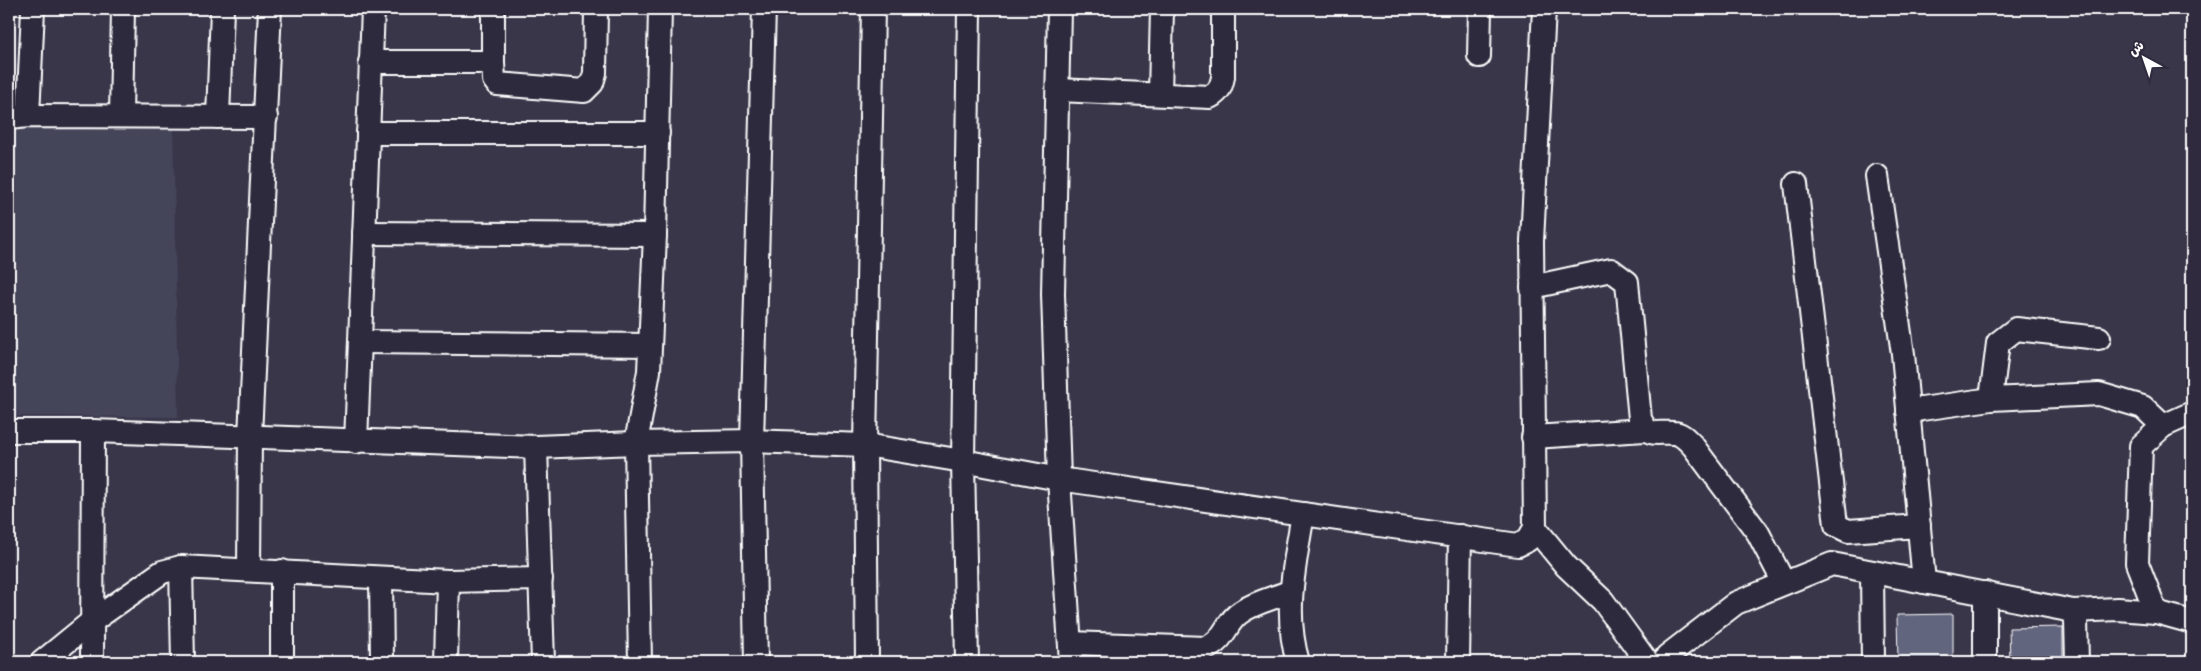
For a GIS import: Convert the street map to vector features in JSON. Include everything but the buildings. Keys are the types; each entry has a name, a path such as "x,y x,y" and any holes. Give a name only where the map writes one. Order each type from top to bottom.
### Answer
{"street":[{"path":"33,9 19,117 266,117"},
{"path":"121,116 123,9"},
{"path":"218,117 222,9"},
{"path":"249,569 250,436 270,9"},
{"path":"356,442 373,9"},
{"path":"493,9 493,62 494,80 497,84 584,91 592,83 595,72 596,9"},
{"path":"640,662 636,443 649,371 655,235 660,9"},
{"path":"756,662 752,442 764,9"},
{"path":"867,662 865,445 873,9"},
{"path":"968,662 964,461 969,9"},
{"path":"1059,9 1053,294 1059,479 1071,653 1148,654 1206,648 1215,644 1223,637 1240,612 1291,591"},
{"path":"1160,94 1162,9"},
{"path":"1058,90 1210,97 1217,93 1221,87 1223,77 1223,9"},
{"path":"1479,56 1480,9"},
{"path":"9,431 93,431 250,436 356,442 536,447 636,443 752,442 865,445 1059,479 1518,545 1528,540 1535,528 1533,224 1544,9"},
{"path":"370,62 493,62"},
{"path":"368,133 658,133"},
{"path":"1877,176 1903,354 1924,582"},
{"path":"1796,184 1836,525 1848,531 1919,526"},
{"path":"364,233 655,235"},
{"path":"1532,288 1611,270 1627,282 1640,419 1645,430"},
{"path":"1991,399 1998,343 2016,329 2100,338"},
{"path":"360,342 650,345"},
{"path":"1908,411 1991,399 2099,394 2143,407 2163,426"},
{"path":"2156,612 2137,563 2141,446 2163,426 2192,413"},
{"path":"1533,437 1645,430 1655,434 1674,432 1684,436 1758,533 1784,583"},
{"path":"92,662 93,431"},
{"path":"536,447 543,662"},
{"path":"1298,662 1291,636 1291,591 1303,514"},
{"path":"1535,528 1566,566 1603,601 1647,662"},
{"path":"1458,662 1460,536"},
{"path":"1666,662 1667,656 1736,603 1832,564 2073,610 2118,609 2156,612 2192,622"},
{"path":"181,567 183,662"},
{"path":"42,662 91,622 162,572 181,567 249,569 448,581 541,579"},
{"path":"282,571 282,662"},
{"path":"1872,572 1873,662"},
{"path":"381,578 382,662"},
{"path":"446,662 448,581"},
{"path":"1984,662 1986,592"},
{"path":"2073,610 2076,620 2077,662"}],"shaded area":[{"path":"173,116 178,417 9,416 9,119"}]}
